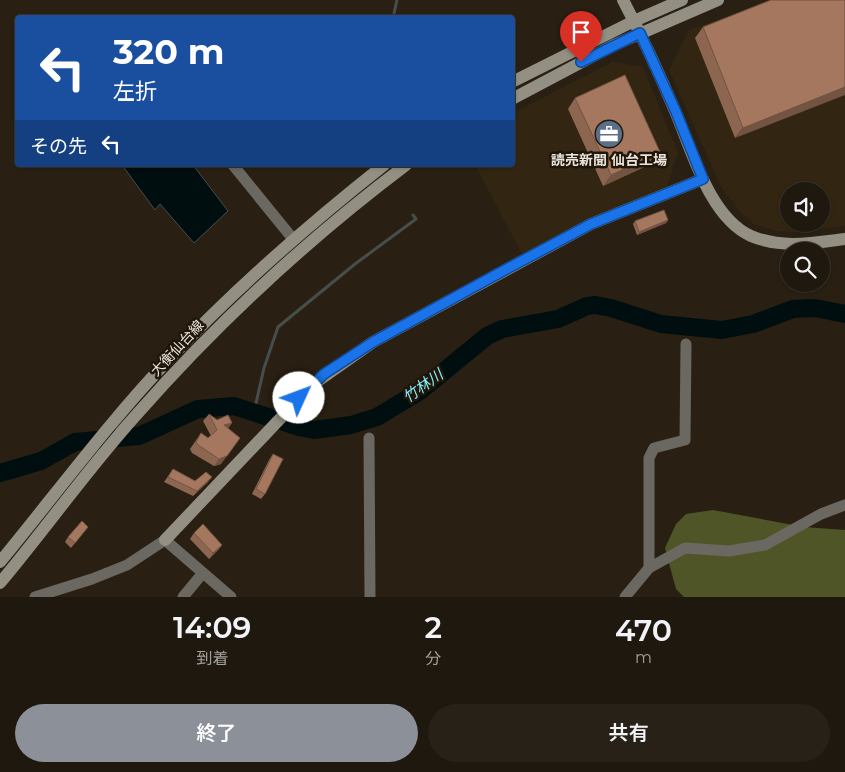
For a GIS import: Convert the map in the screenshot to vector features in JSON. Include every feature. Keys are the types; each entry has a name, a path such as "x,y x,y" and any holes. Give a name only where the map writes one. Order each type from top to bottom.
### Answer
{"main road":[{"path":"623,0 676,112 703,179 728,218 749,235 777,244 802,244 845,239"},
{"path":"515,80 634,21 682,0"},
{"path":"515,97 640,33 718,0"},
{"name":"大衡仙台線","path":"0,562 168,360 209,318 293,239 382,167"},
{"name":"大衡仙台線","path":"0,583 136,415 234,310 312,239 403,167"},
{"path":"164,540 286,410 324,374 373,342 591,224 703,179"}],"street":[{"path":"236,167 293,239"},
{"path":"648,568 649,458 654,448 685,440 686,344"},
{"path":"369,438 370,597"},
{"path":"625,597 648,568 685,548 729,551 765,545 821,514 845,505"},
{"path":"34,597 92,579 127,565 164,540 231,597"},
{"path":"182,597 202,574"}],"shaded area":[{"path":"772,0 845,0 845,226 830,228 830,182 780,182 780,231 754,224 740,211 721,187 669,70 689,30"},
{"path":"612,62 643,67 678,153 667,187 585,220 522,254 476,167 515,167 515,112"},
{"path":"123,167 195,167 228,211 194,243 160,204 155,210"}],"green space":[{"path":"713,510 804,527 845,530 845,597 684,597 676,589 665,548 676,524 686,514"}],"building":[{"path":"771,0 845,0 845,87 743,128 703,27"},
{"path":"625,75 660,152 611,175 575,98"},
{"path":"664,210 668,220 639,232 635,221"},
{"path":"209,414 217,420 228,415 232,423 224,425 240,438 227,456 219,459 196,442 201,433 208,438 217,430"},
{"path":"273,454 283,459 265,494 256,489"},
{"path":"173,469 195,481 206,472 212,477 197,491 168,477"},
{"path":"82,521 88,527 75,543 68,537"},
{"path":"203,524 222,545 213,553 194,533"}],"waterway":[{"path":"394,15 397,0"},
{"path":"254,412 264,368 278,327 355,264 416,219 413,215"},
{"name":"竹林川","path":"0,473 41,461 75,442 139,436 198,409 234,406 314,430 351,425 377,417 420,391 487,336 502,329 558,319 587,306 595,305 611,308 661,324 722,330 753,324 793,309 815,308 845,314"}],"place":[{"name":"読売新聞 仙台工場","path":"609,134"}],"route":[{"path":"299,398 324,374 373,342 514,265 591,224 703,179 676,112 640,33 581,62"}]}
